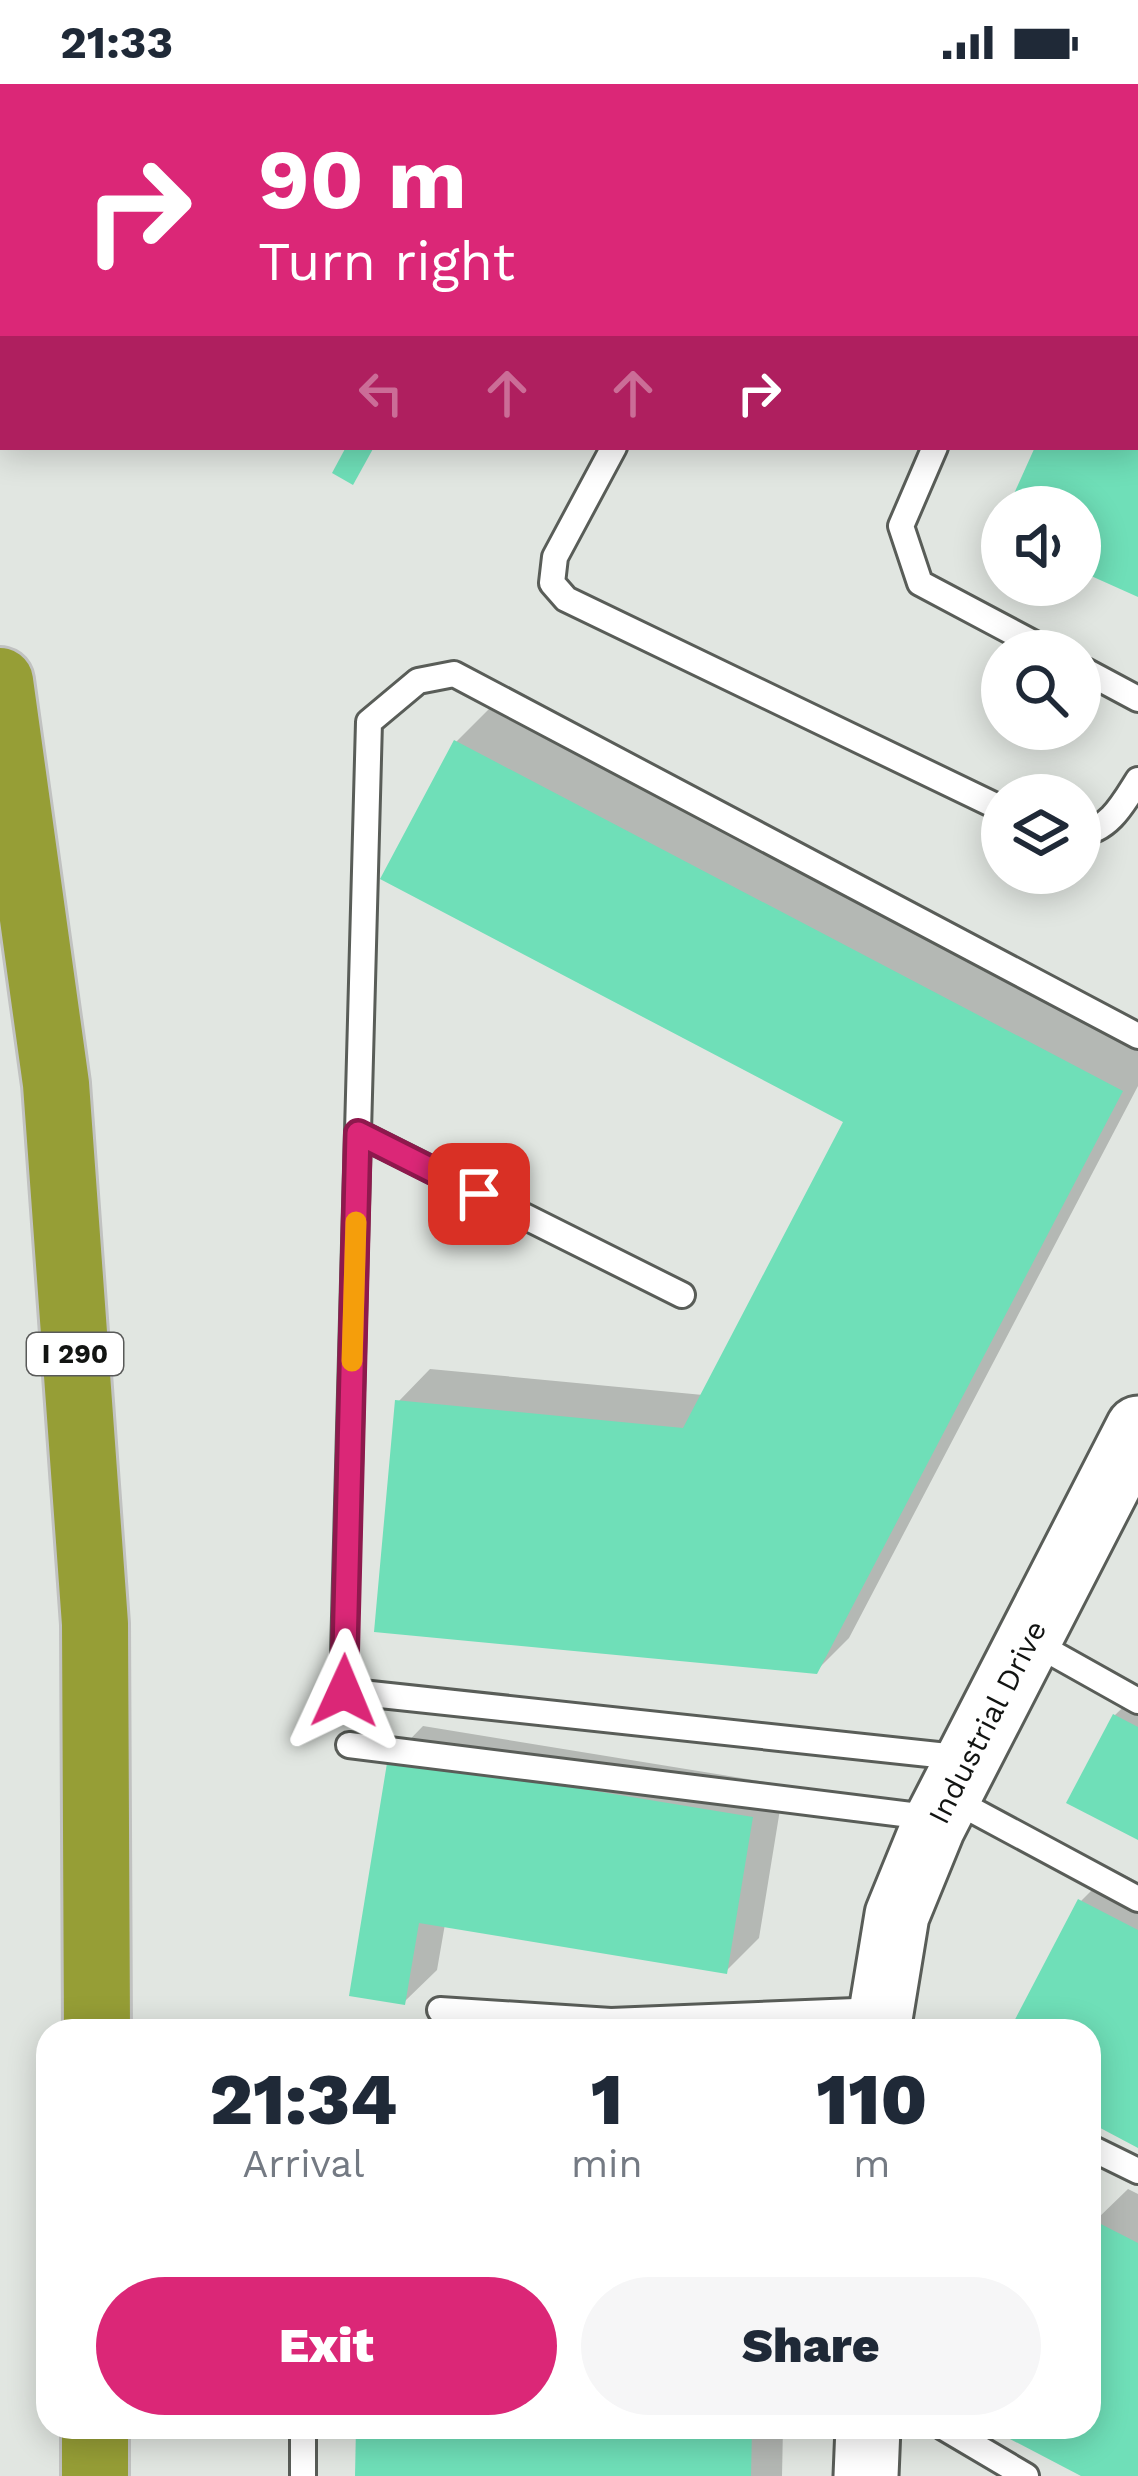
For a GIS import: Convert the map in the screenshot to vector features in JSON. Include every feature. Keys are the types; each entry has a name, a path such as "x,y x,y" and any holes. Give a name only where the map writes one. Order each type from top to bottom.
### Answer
{"highway":[{"name":"I 290","path":"0,681 56,1084 93,1601 97,2019"},
{"path":"95,2439 95,2476"}],"street":[{"name":"Industrial Drive","path":"879,2019 897,1915 951,1791 1132,1452"},
{"path":"866,2476 868,2439"}],"lane":[{"path":"612,450 555,557 552,583 566,599 981,799"},
{"path":"933,450 901,526 920,583 1008,630"},
{"path":"1138,1036 454,674 418,682 368,722 344,1691 951,1791 1138,1899"},
{"path":"1101,679 1138,699"},
{"path":"1101,825 1115,815 1138,780"},
{"path":"358,1133 682,1295"},
{"path":"1029,1640 1138,1701"},
{"path":"350,1744 951,1791"},
{"path":"440,2010 580,2019"},
{"path":"1101,2153 1138,2171"},
{"path":"303,2439 303,2476"},
{"path":"963,2439 1026,2476"}],"building":[{"path":"344,450 372,450 353,485 332,473"},
{"path":"1034,450 1138,450 1138,597 1101,580 1101,486 1017,486"},
{"path":"454,740 1123,1091 817,1674 374,1632 395,1400 683,1428 843,1122 380,879"},
{"path":"1113,1714 1138,1727 1138,1840 1066,1803"},
{"path":"388,1757 753,1817 727,1974 419,1923 405,2005 349,1996"},
{"path":"1078,1899 1138,1930 1138,2148 1101,2128 1101,2019 1015,2019"},
{"path":"1101,2224 1138,2243 1138,2476 1081,2476 1010,2439 1101,2439"},
{"path":"356,2439 752,2439 751,2476 355,2476"}],"slow traffic":[{"path":"352,1361 356,1222"}],"route":[{"path":"344,1691 358,1133 479,1194"}]}
